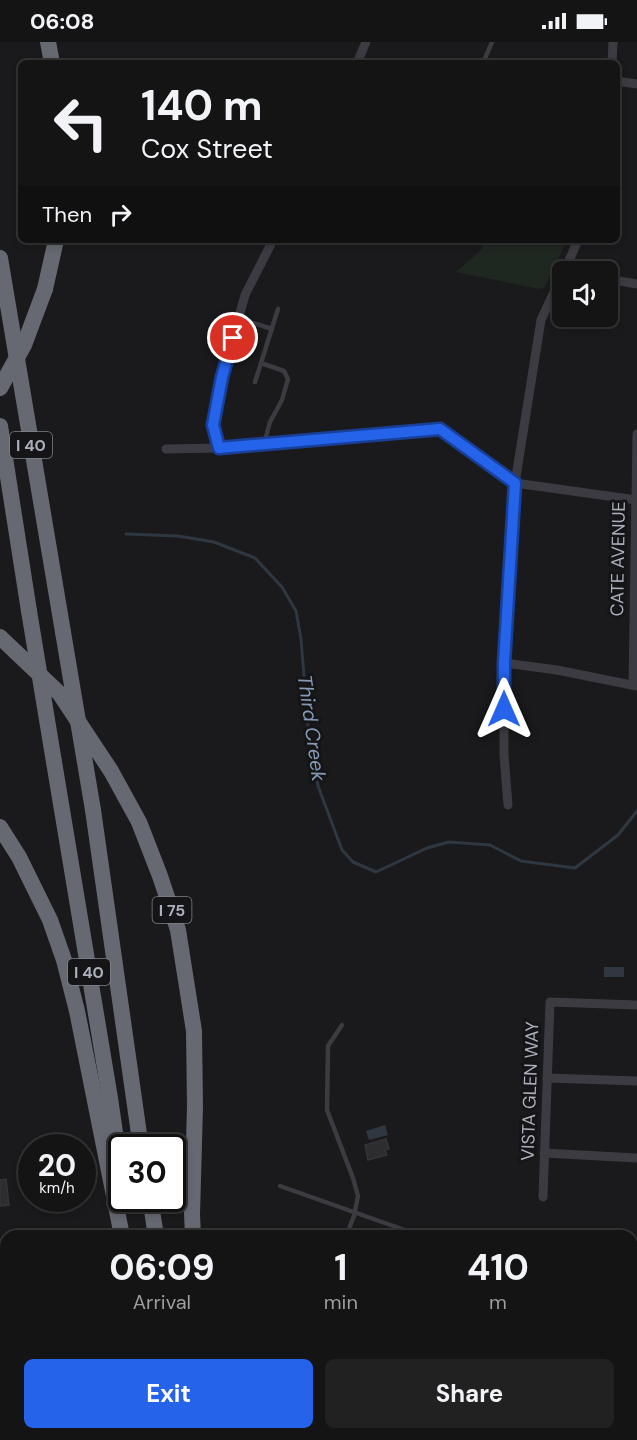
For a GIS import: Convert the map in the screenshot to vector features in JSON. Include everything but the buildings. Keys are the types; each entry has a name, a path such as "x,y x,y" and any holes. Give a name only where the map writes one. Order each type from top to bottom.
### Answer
{"highway":[{"path":"48,42 51,60"},
{"path":"0,387 24,345 45,289 55,243"},
{"name":"I 40","path":"0,258 93,810 139,1134"},
{"name":"I 40","path":"0,426 115,1134"},
{"name":"I 75","path":"0,637 60,694 111,771 139,822 178,930 194,1031 193,1230"},
{"path":"0,827 19,857 50,920 63,960 77,1011 121,1230"},
{"path":"126,1212 128,1230"},
{"path":"152,1212 155,1230"}],"street":[{"path":"361,60 366,42"},
{"path":"612,60 613,42"},
{"path":"620,82 637,84"},
{"path":"219,448 213,425 222,377 244,296 271,243"},
{"path":"569,261 577,243"},
{"path":"618,281 637,284"},
{"path":"508,805 504,754 504,663 515,483 541,320 552,297"},
{"path":"166,449 219,448 440,429 515,483 636,500"},
{"name":"CATE AVENUE","path":"635,685 637,434"},
{"path":"504,663 557,670 635,685"},
{"name":"VISTA GLEN WAY","path":"543,1197 550,1002 637,1005"},
{"path":"547,1078 637,1082"},
{"path":"544,1153 637,1158"}],"lane":[{"path":"484,60 492,42"},
{"path":"255,382 278,309"},
{"path":"238,318 272,329"},
{"path":"261,363 284,371 288,379 282,400 270,422 264,444"},
{"path":"342,1024 328,1046 327,1110 358,1196 348,1230"},
{"path":"280,1186 404,1230"}],"shaded area":[{"path":"484,243 566,243 557,261 552,261 552,272 545,287 539,289 456,272 480,251"},
{"path":"604,967 624,967 624,977 604,977"},
{"path":"385,1125 388,1135 369,1140 366,1131"}],"waterway":[{"name":"Third Creek","path":"126,534 178,536 214,542 255,558 282,587 296,611 301,639 309,738 318,786 342,850 353,862 376,872 427,848 449,842 490,845 521,861 575,868 618,835 637,811"}],"route":[{"path":"233,338 222,377 213,425 219,448 440,429 515,483 504,663 504,709"}]}
